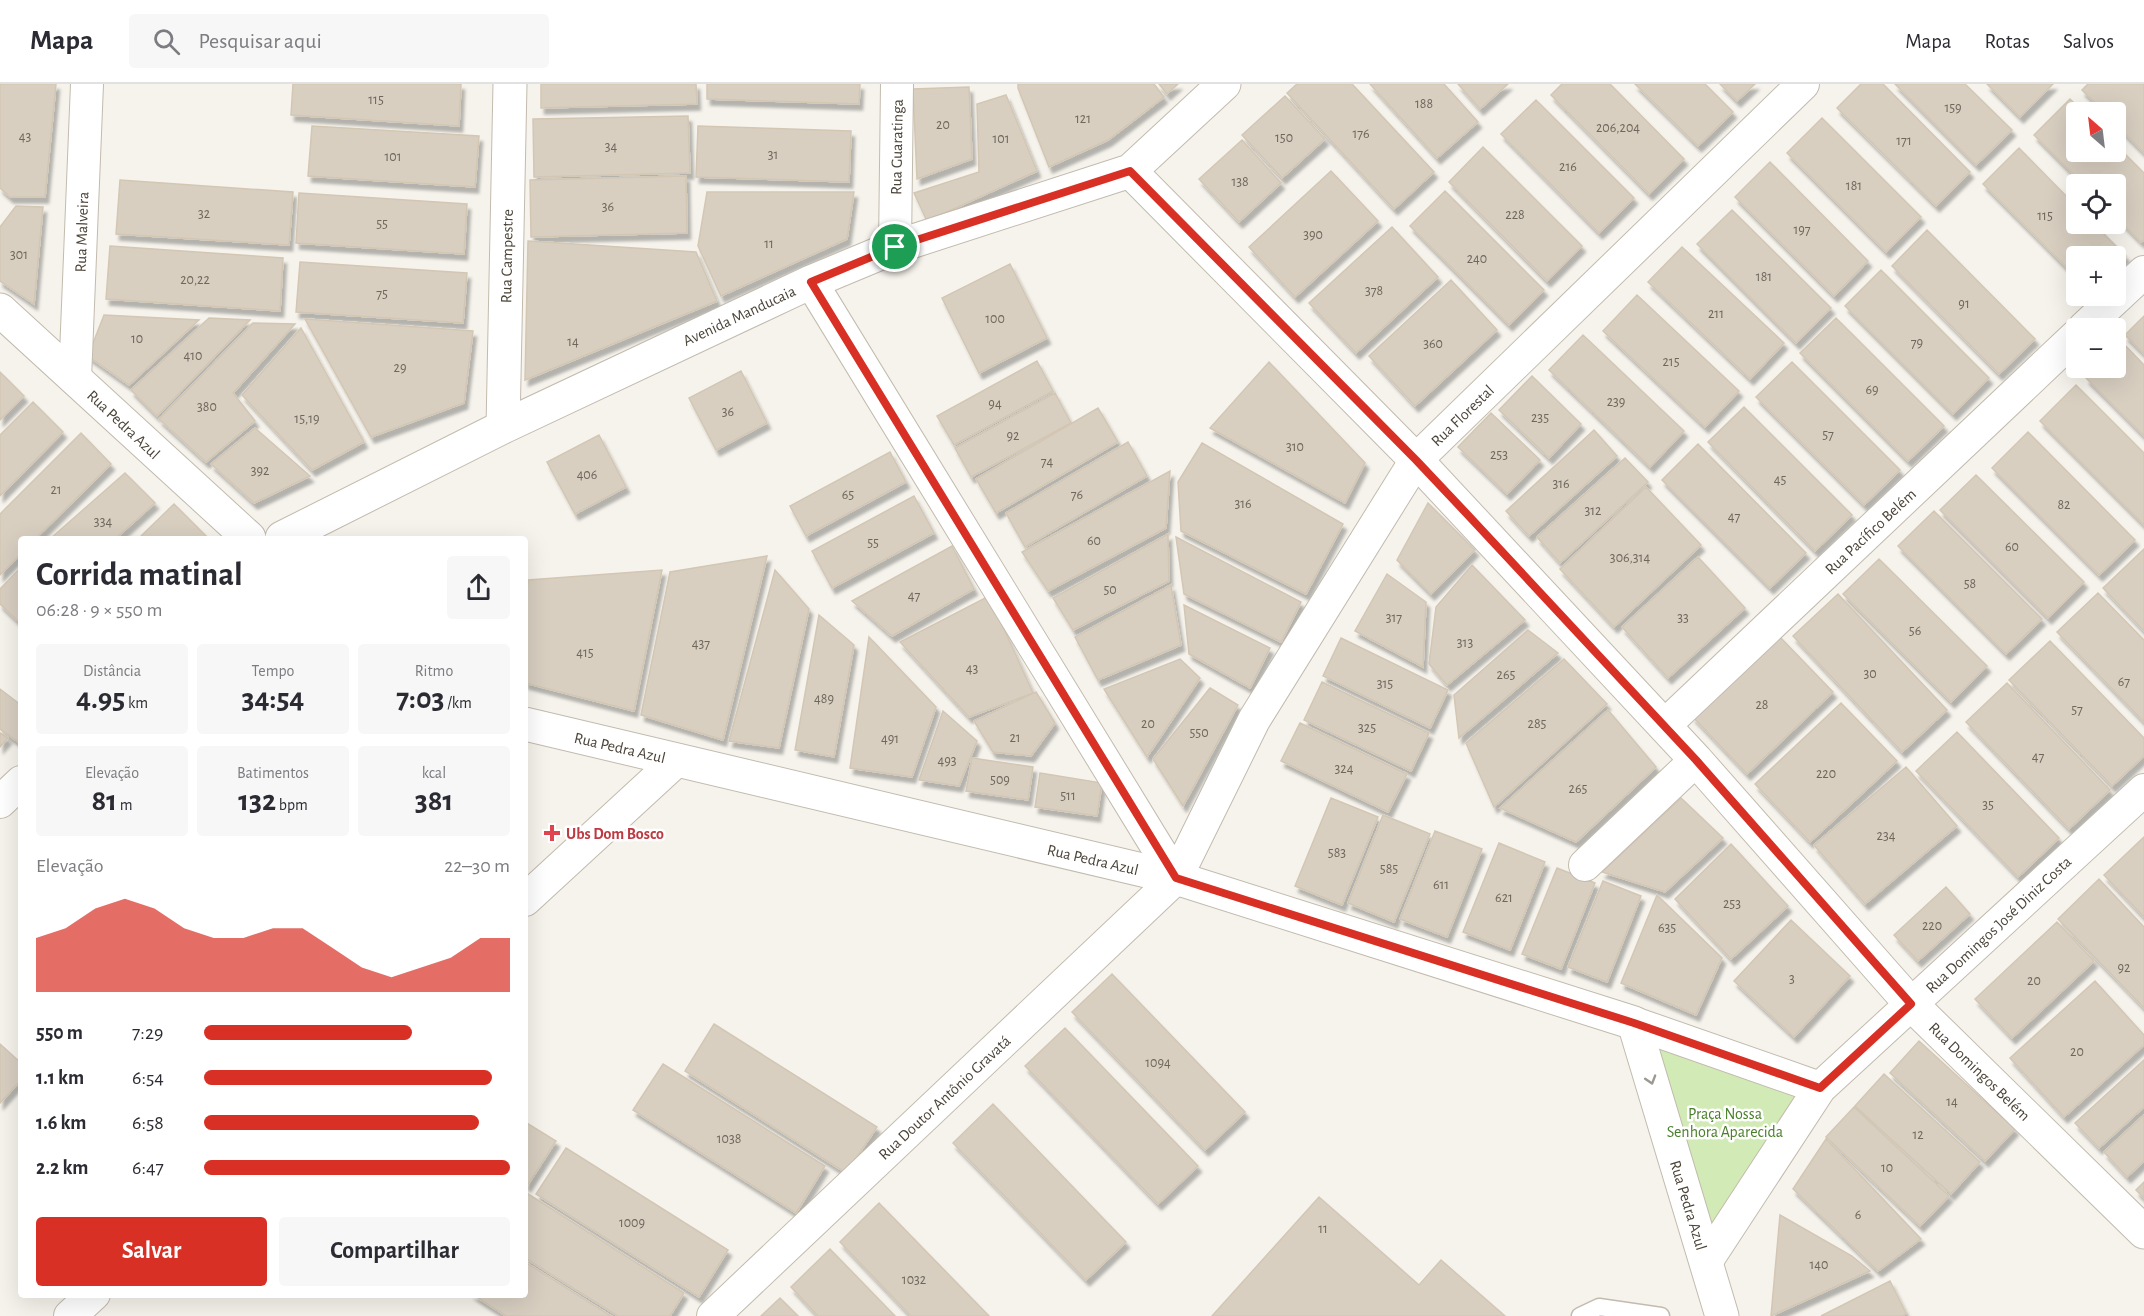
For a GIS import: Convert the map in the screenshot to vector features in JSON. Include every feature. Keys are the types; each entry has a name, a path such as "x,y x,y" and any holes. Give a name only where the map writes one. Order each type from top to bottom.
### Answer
{"street":[{"name":"Rua Malveira","path":"75,379 87,84"},
{"name":"Rua Campestre","path":"503,427 510,84"},
{"name":"Rua Guaratinga","path":"895,247 897,84"},
{"name":"Avenida Manducaia","path":"286,536 503,427 811,282 895,247 1130,171 1224,84"},
{"name":"Rua Florestal","path":"1176,878 1254,720 1416,460 1803,84"},
{"name":"Rua Domingos Belém","path":"1130,171 1416,460 1696,760 1911,1004 2144,1232"},
{"path":"2095,318 2144,272"},
{"path":"811,282 1176,878"},
{"name":"Rua Pedra Azul","path":"0,309 247,536"},
{"name":"Rua Pacífico Belém","path":"1664,726 2066,345"},
{"name":"Rua Pedra Azul","path":"528,726 1176,878 1634,1023 1722,1316"},
{"path":"528,897 677,760"},
{"path":"1585,865 1696,760"},
{"path":"0,802 18,785"},
{"name":"Rua Domingos José Diniz Costa","path":"1706,1262 1820,1088 2144,790"},
{"name":"Rua Doutor Antônio Gravatá","path":"713,1316 1176,878"},
{"path":"1634,1023 1820,1088"},
{"path":"70,1316 90,1298"}],"lane":[{"path":"1580,1316 1599,1307 1661,1316"}],"green space":[{"name":"Praça Nossa Senhora Aparecida","path":"1658,1047 1795,1097 1707,1243"}],"building":[{"path":"0,84 56,84 45,197 10,197 0,188"},
{"path":"293,84 461,84 459,126 291,115"},
{"path":"541,84 696,84 697,104 541,108"},
{"path":"707,84 860,84 859,104 707,99"},
{"path":"1018,84 1154,84 1164,97 1108,140 1049,167"},
{"path":"1159,84 1178,84 1167,94"},
{"path":"1297,84 1352,84 1434,172 1394,209 1287,93"},
{"path":"1370,84 1444,84 1478,122 1437,158"},
{"path":"1458,84 1508,84 1480,109"},
{"path":"1562,84 1610,84 1684,159 1649,194 1551,95"},
{"path":"1635,84 1705,84 1733,112 1698,146"},
{"path":"1720,84 1755,84 1737,101"},
{"path":"1861,84 1883,84 1970,172 1936,206 1837,108"},
{"path":"1895,84 1965,84 2012,130 1976,165"},
{"path":"1987,84 2053,84 2020,117"},
{"path":"2088,84 2144,84 2144,153 2126,135 2126,102 2094,102 2082,90"},
{"path":"969,87 972,159 917,179 913,89"},
{"path":"1006,95 1037,171 927,221 914,193 979,172 977,104"},
{"path":"1285,96 1325,139 1282,178 1242,135"},
{"path":"1536,100 1634,198 1599,233 1501,134"},
{"path":"2066,103 2066,162 2126,162 2126,155 2144,173 2144,240 2141,242 2126,227 2126,174 2073,174 2034,135"},
{"path":"688,116 690,173 534,177 533,119"},
{"path":"1822,118 1921,217 1886,252 1787,153"},
{"path":"312,126 479,136 475,187 308,176"},
{"path":"698,126 851,131 849,182 696,177"},
{"path":"1242,140 1281,183 1239,222 1199,179"},
{"path":"1483,147 1582,246 1547,281 1449,182"},
{"path":"2019,148 2066,196 2066,234 2104,234 2116,246 2066,246 2066,267 1983,184"},
{"path":"1770,162 1868,261 1834,296 1735,197"},
{"path":"1331,171 1378,221 1295,297 1249,247"},
{"path":"686,176 687,233 531,237 530,180"},
{"path":"120,180 293,192 289,245 116,234"},
{"path":"1445,191 1544,290 1509,325 1410,226"},
{"path":"707,192 854,192 847,239 721,296 698,246"},
{"path":"299,193 467,204 464,254 296,243"},
{"path":"16,206 43,207 34,304 0,281 0,227"},
{"path":"1732,210 1831,308 1796,343 1697,244"},
{"path":"1392,227 1438,277 1356,353 1309,303"},
{"path":"1927,230 2035,339 1999,374 1892,266"},
{"path":"528,241 696,252 717,301 525,380"},
{"path":"110,246 283,258 280,311 106,299"},
{"path":"1682,247 1784,343 1750,379 1648,282"},
{"path":"300,262 467,273 463,323 296,312"},
{"path":"1010,264 1047,338 979,373 942,298"},
{"path":"1881,270 1989,378 1953,414 1845,306"},
{"path":"1451,280 1497,330 1415,406 1369,356"},
{"path":"1637,295 1739,391 1705,427 1603,331"},
{"path":"104,315 199,320 129,385 88,356"},
{"path":"2144,316 2144,354 2126,336"},
{"path":"209,318 250,320 157,416 131,390"},
{"path":"1836,318 1944,426 1908,461 1800,353"},
{"path":"305,319 473,331 464,403 371,437"},
{"path":"253,323 295,324 233,393 255,421 206,462 159,419"},
{"path":"301,328 364,442 312,470 242,395"},
{"path":"1583,335 1684,431 1650,467 1549,370"},
{"path":"2126,346 2144,365 2144,436 2086,378 2126,378"},
{"path":"1037,361 1053,391 954,445 937,416"},
{"path":"1269,362 1365,463 1345,503 1210,428"},
{"path":"1792,362 1900,470 1864,505 1756,397"},
{"path":"741,371 767,423 716,450 689,398"},
{"path":"0,372 24,396 0,420"},
{"path":"1532,376 1581,424 1549,458 1499,410"},
{"path":"2076,385 2144,453 2144,525 2040,421"},
{"path":"1055,393 1071,423 971,477 955,448"},
{"path":"33,402 63,432 0,496 0,435"},
{"path":"1744,407 1852,515 1815,551 1708,442"},
{"path":"1098,408 1118,442 996,513 976,479"},
{"path":"1491,413 1540,460 1507,494 1458,447"},
{"path":"255,428 310,476 254,503 211,464"},
{"path":"1594,430 1617,456 1529,536 1506,511"},
{"path":"2028,432 2135,540 2099,575 1992,468"},
{"path":"81,433 111,464 38,536 18,536 18,557 0,575 0,514"},
{"path":"599,435 626,487 575,514 547,462"},
{"path":"1128,442 1147,476 1025,547 1006,513"},
{"path":"1202,443 1343,524 1306,594 1181,531 1178,482"},
{"path":"1698,444 1806,553 1770,588 1662,480"},
{"path":"890,452 906,482 806,536 790,506"},
{"path":"1625,458 1648,482 1560,563 1537,537"},
{"path":"1170,471 1166,528 1048,591 1022,552"},
{"path":"125,473 155,503 118,536 53,536"},
{"path":"1976,475 2084,582 2048,618 1940,510"},
{"path":"1646,487 1701,545 1614,627 1560,569"},
{"path":"914,496 934,533 832,588 812,551"},
{"path":"1428,503 1475,550 1431,594 1397,560"},
{"path":"174,504 206,536 141,536"},
{"path":"1934,511 2042,619 2006,654 1898,546"},
{"path":"1168,534 1169,581 1073,630 1053,598"},
{"path":"1176,537 1301,602 1281,642 1184,594"},
{"path":"952,546 974,589 892,636 852,601"},
{"path":"2144,549 2144,631 2103,588"},
{"path":"767,556 723,740 641,715 670,572"},
{"path":"1698,557 1745,608 1668,678 1622,627"},
{"path":"1879,559 1987,666 1951,702 1843,594"},
{"path":"1472,565 1525,620 1447,685 1429,664 1436,607"},
{"path":"18,570 18,621 0,604 0,589"},
{"path":"662,570 634,711 528,684 528,580"},
{"path":"775,570 809,609 779,748 729,741"},
{"path":"1387,574 1426,602 1423,667 1355,631"},
{"path":"1171,585 1181,645 1098,680 1075,637"},
{"path":"2098,593 2144,640 2144,722 2057,632"},
{"path":"1838,594 1947,710 1902,752 1793,636"},
{"path":"989,596 1033,693 969,717 900,642"},
{"path":"1184,605 1270,648 1250,688 1189,654"},
{"path":"819,615 854,645 834,757 795,750"},
{"path":"1528,630 1558,653 1459,738 1454,695"},
{"path":"1778,635 1833,692 1747,774 1692,716"},
{"path":"869,637 936,707 912,777 850,768"},
{"path":"1341,638 1448,690 1430,728 1323,676"},
{"path":"2050,641 2144,738 2144,756 2112,786 2009,680"},
{"path":"1180,659 1200,678 1147,757 1104,689"},
{"path":"1564,659 1607,704 1494,807 1466,743"},
{"path":"1322,682 1429,733 1411,771 1304,720"},
{"path":"2007,683 2110,790 2069,829 1966,722"},
{"path":"1210,688 1238,705 1183,806 1153,759"},
{"path":"0,689 18,703 18,742 0,729"},
{"path":"1036,692 1055,723 1031,756 993,752 974,721"},
{"path":"1841,703 1897,761 1810,842 1755,784"},
{"path":"1608,710 1656,767 1576,842 1500,808"},
{"path":"943,711 977,741 959,786 919,780"},
{"path":"1300,723 1407,774 1388,812 1281,761"},
{"path":"1957,732 2059,838 2018,877 1916,771"},
{"path":"0,733 8,738 0,747"},
{"path":"972,758 1033,767 1028,800 966,791"},
{"path":"1906,767 1957,826 1865,904 1814,845"},
{"path":"1040,773 1102,783 1097,816 1035,807"},
{"path":"1331,798 1378,817 1342,905 1295,886"},
{"path":"1681,798 1723,838 1665,892 1602,872"},
{"path":"1383,815 1430,834 1394,922 1348,903"},
{"path":"1435,831 1482,849 1447,937 1400,919"},
{"path":"2144,837 2144,917 2104,875"},
{"path":"1499,843 1545,862 1510,950 1463,932"},
{"path":"1731,844 1788,906 1731,959 1675,899"},
{"path":"1557,868 1595,883 1561,969 1522,954"},
{"path":"2099,879 2144,927 2144,1008 2058,919"},
{"path":"1603,881 1641,896 1607,982 1568,967"},
{"path":"1946,887 1970,914 1918,961 1894,935"},
{"path":"1657,895 1722,958 1696,1015 1621,983"},
{"path":"1791,920 1850,976 1794,1037 1734,981"},
{"path":"2057,922 2094,961 2012,1038 1975,999"},
{"path":"1112,974 1245,1112 1205,1150 1072,1012"},
{"path":"2095,981 2144,1035 2144,1045 2064,1117 2010,1058"},
{"path":"714,1024 877,1127 846,1173 685,1071"},
{"path":"1065,1028 1198,1166 1158,1204 1025,1066"},
{"path":"1919,1041 2015,1129 1985,1161 1890,1073"},
{"path":"0,1044 18,1060 18,1083 0,1103"},
{"path":"2144,1060 2144,1107 2099,1148 2075,1123"},
{"path":"663,1064 825,1166 796,1213 633,1110"},
{"path":"1884,1074 1980,1162 1951,1194 1855,1106"},
{"path":"993,1104 1126,1242 1086,1280 953,1143"},
{"path":"1854,1107 1949,1196 1920,1226 1826,1137"},
{"path":"2144,1115 2144,1161 2127,1177 2104,1152"},
{"path":"528,1124 556,1141 528,1184"},
{"path":"1826,1139 1921,1239 1878,1271 1793,1189"},
{"path":"566,1148 728,1250 699,1297 536,1194"},
{"path":"2144,1182 2144,1198 2136,1190"},
{"path":"528,1194 684,1293 670,1316 618,1316 528,1260"},
{"path":"1319,1197 1419,1285 1441,1260 1505,1316 1212,1316"},
{"path":"879,1203 989,1316 911,1316 840,1242"},
{"path":"1780,1215 1852,1256 1870,1271 1771,1316"},
{"path":"830,1249 895,1316 818,1316 791,1287"},
{"path":"528,1264 611,1316 506,1316 478,1298 528,1298"},
{"path":"1890,1281 1906,1313 1903,1316 1821,1316"},
{"path":"780,1298 798,1316 761,1316"}],"place":[{"name":"Ubs Dom Bosco","path":"552,833"}],"route":[{"path":"1130,171 1466,513 1696,760 1911,1004 1820,1088 1634,1023 1176,878 811,282 895,247 1130,171"}]}
